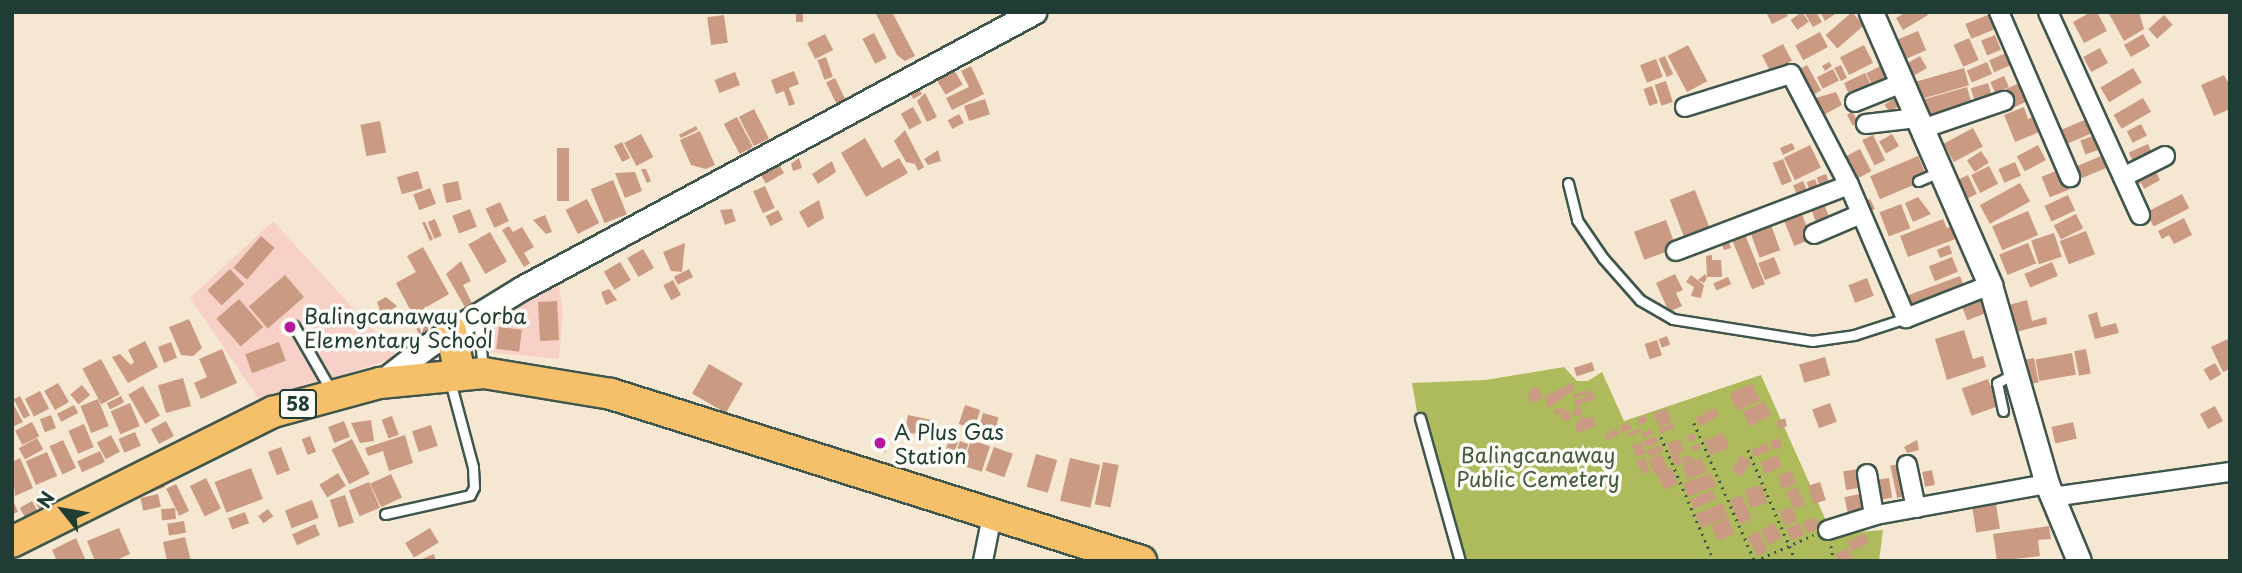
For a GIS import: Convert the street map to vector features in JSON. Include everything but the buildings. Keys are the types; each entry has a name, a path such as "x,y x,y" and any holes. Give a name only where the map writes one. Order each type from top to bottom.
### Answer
{"highway":[{"path":"451,331 464,374"},
{"name":"58","path":"12,542 233,429 332,393 380,383 464,374 611,394 993,511 1141,561"}],"street":[{"path":"380,383 478,313 1034,12"},
{"path":"1871,12 1990,285 2050,491 2077,561"},
{"path":"1999,12 2070,177"},
{"path":"2048,12 2140,215"},
{"path":"1685,107 1791,75 1849,186 1906,318 1990,285"},
{"path":"1855,102 1902,83"},
{"path":"1867,124 1920,123 2004,101"},
{"path":"2123,177 2165,156"},
{"path":"1676,251 1849,186"},
{"path":"1814,234 1861,214"},
{"path":"1907,465 1916,508"},
{"path":"1828,530 1874,515 1916,508 2230,472"},
{"path":"1867,474 1874,515"},
{"path":"983,561 993,511"}],"lane":[{"path":"1918,181 1941,172"},
{"path":"1568,183 1577,220 1603,258 1640,300 1673,319 1812,341 1854,335 1906,318"},
{"path":"385,514 470,495 474,487 464,374 478,313"},
{"path":"294,327 332,393"},
{"path":"2003,411 1997,383 2015,373"},
{"path":"1420,418 1460,561"}],"path":[{"path":"1694,423 1755,561 1828,530"},
{"path":"1661,437 1713,561"},
{"path":"1748,450 1796,561"}],"shaded area":[{"name":"Balingcanaway Corba Elementary School","path":"273,221 398,357 260,401 190,298"},
{"path":"557,277 563,311 559,359 487,352 484,317"}],"green space":[{"name":"Balingcanaway Public Cemetery","path":"1564,367 1577,381 1588,381 1602,372 1624,421 1761,375 1832,534 1883,530 1879,561 1456,561 1425,457 1412,383 1486,380"}],"place":[{"name":"Balingcanaway Corba Elementary School","path":"290,327"},
{"name":"A Plus Gas Station","path":"880,443"}]}
